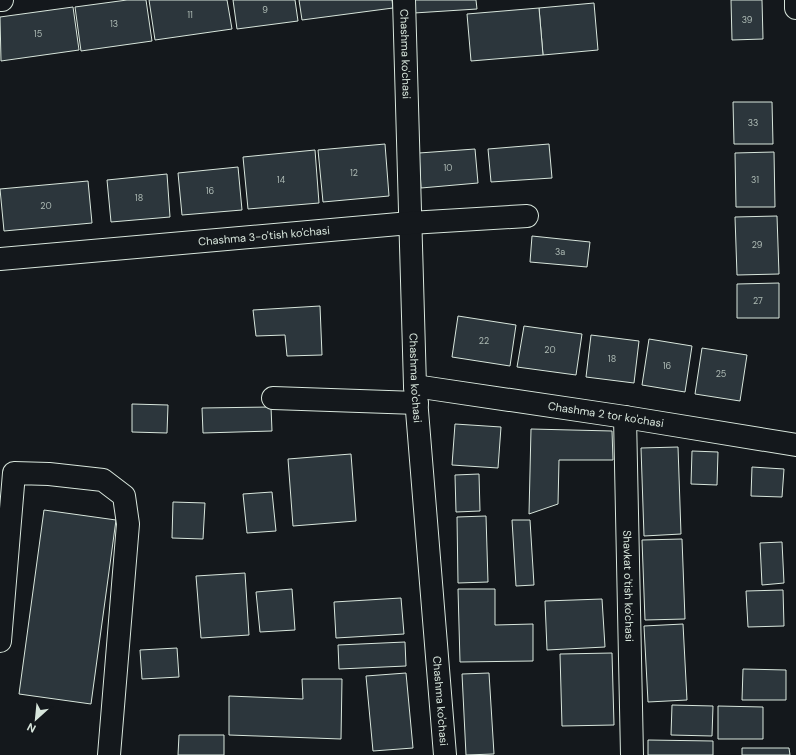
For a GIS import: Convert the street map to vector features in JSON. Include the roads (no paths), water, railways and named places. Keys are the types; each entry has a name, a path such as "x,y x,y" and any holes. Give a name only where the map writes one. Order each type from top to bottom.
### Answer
{"street":[{"name":"Chashma ko'chasi","path":"404,0 416,395 445,755"},
{"path":"796,0 796,8"},
{"name":"Chashma 3-o'tish ko'chasi","path":"0,259 410,223 527,216"},
{"name":"Chashma 2 tor ko'chasi","path":"273,398 416,395 625,417 796,445"},
{"name":"Shavkat o'tish ko'chasi","path":"625,417 632,755"},
{"path":"0,641 14,473 49,474 103,480 124,496 128,524 109,755"}]}
